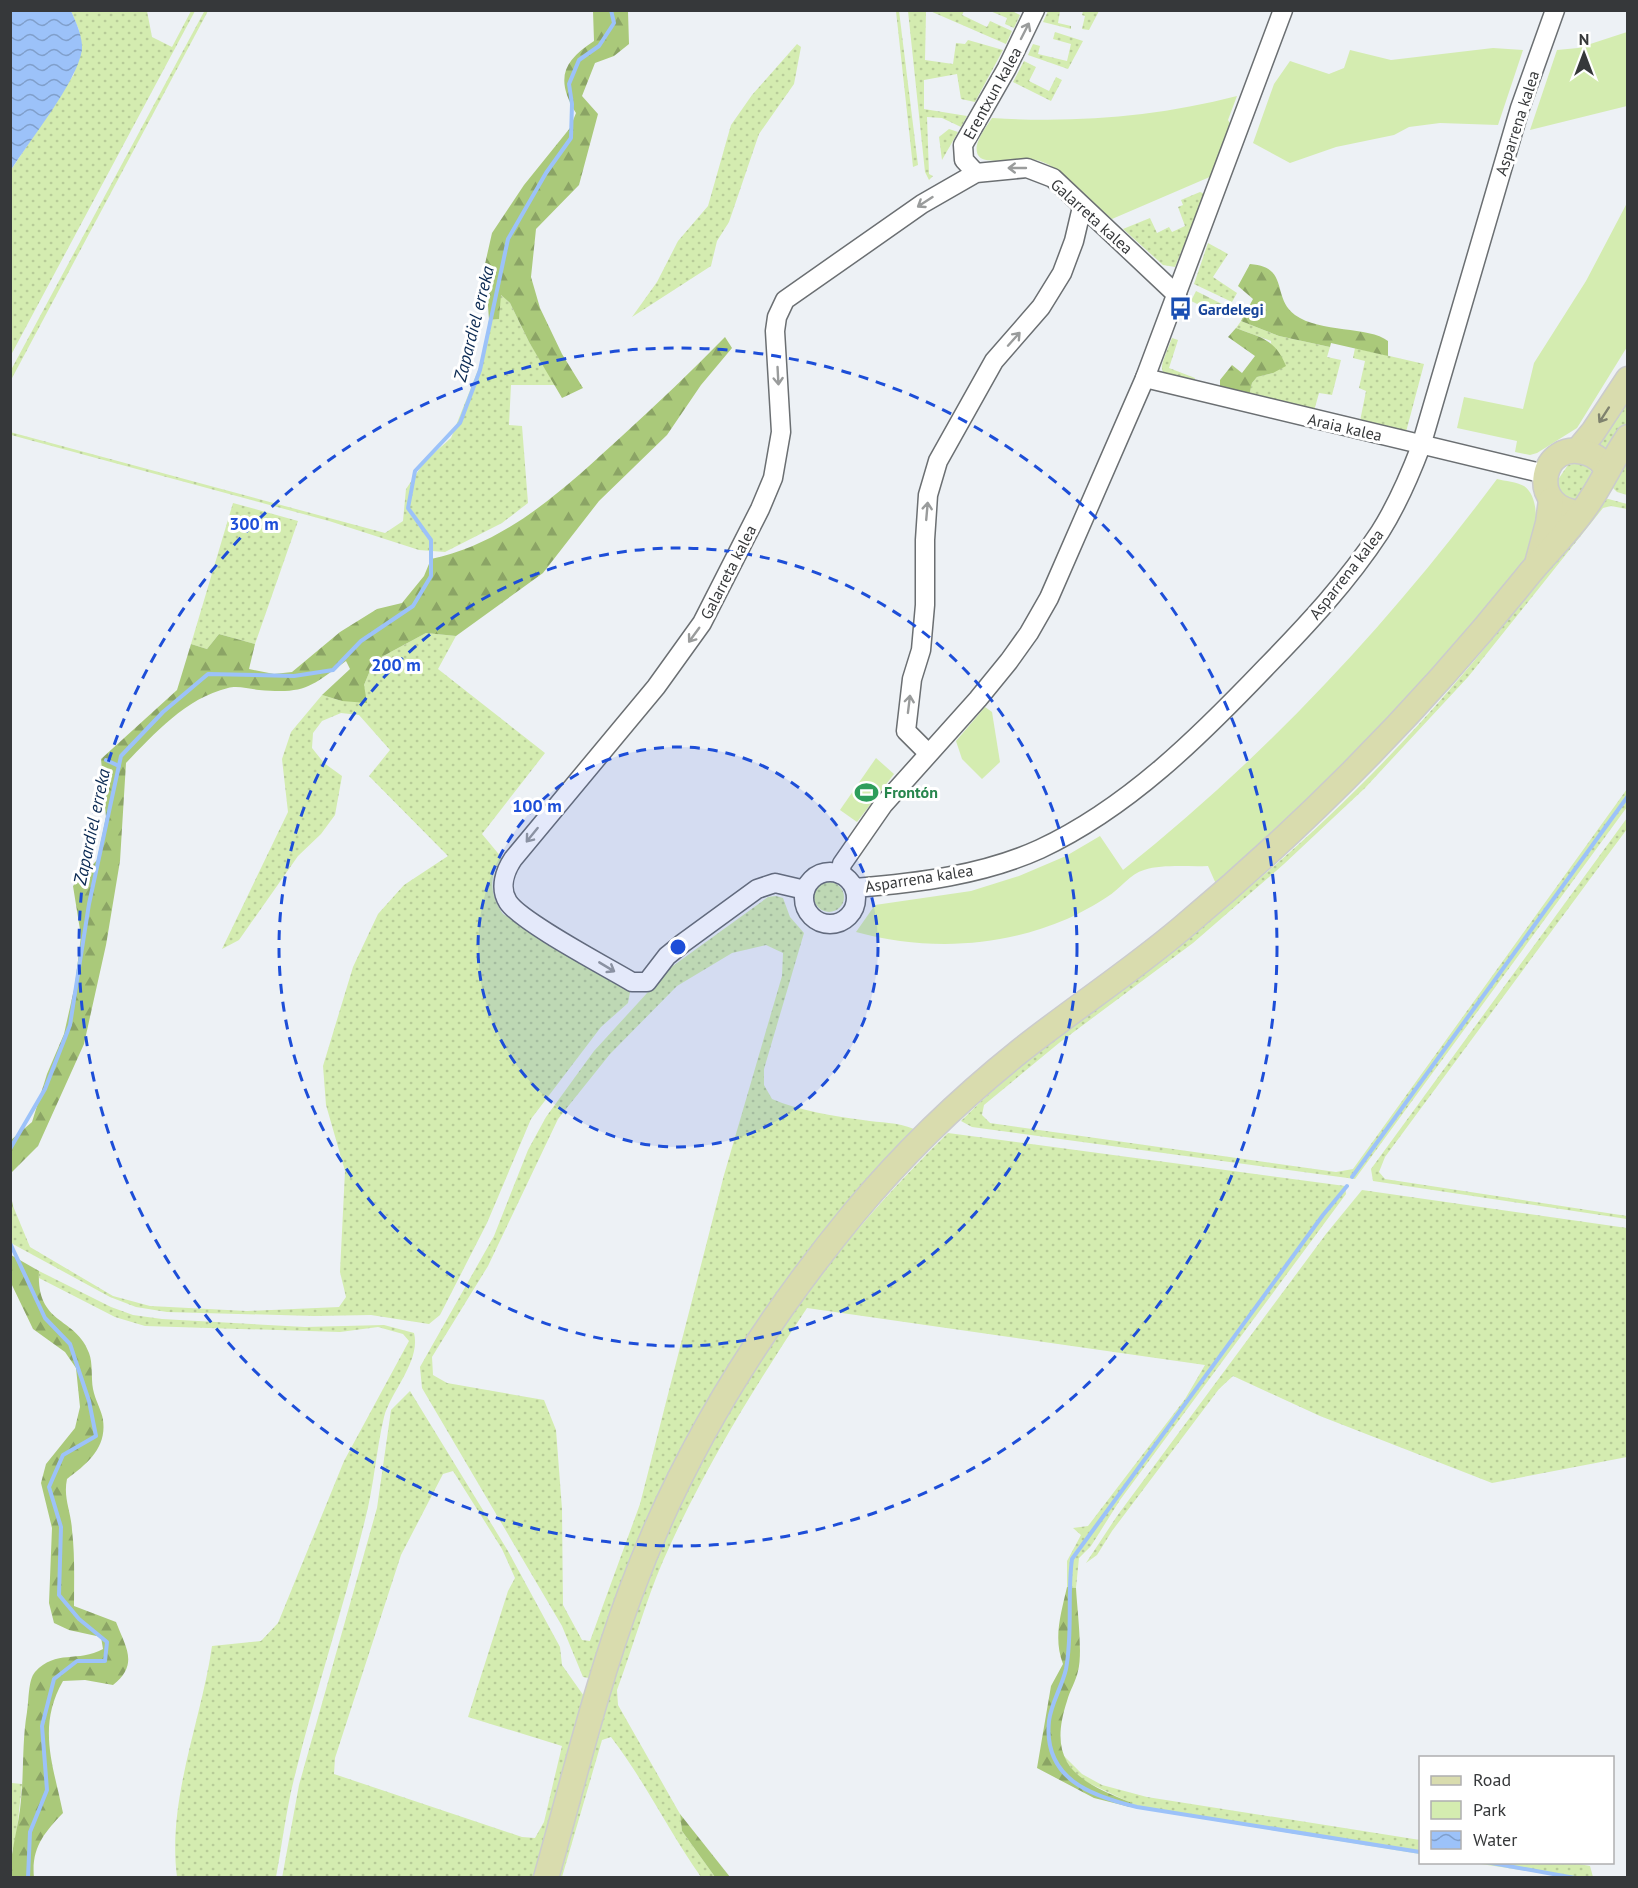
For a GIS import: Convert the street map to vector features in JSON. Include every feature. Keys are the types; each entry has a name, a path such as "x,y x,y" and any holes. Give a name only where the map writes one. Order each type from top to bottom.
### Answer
{"main road":[{"path":"1578,450 1593,432 1628,379"},
{"path":"546,1878 610,1651 653,1536 679,1480 733,1381 790,1295 857,1210 935,1126 1018,1052 1177,932 1268,854 1341,785 1433,688 1581,513 1628,437"},
{"path":"1581,513 1559,508 1551,500 1546,491 1545,474 1558,455 1568,450 1578,450 1598,458 1607,471"},
{"path":"1536,565 1544,543 1551,500"}],"street":[{"name":"Erentxun kalea","path":"976,173 964,160 963,145 1007,68 1035,10"},
{"path":"840,874 842,864 883,805 978,699 1029,633 1053,588 1145,378 1283,10"},
{"name":"Asparrena kalea","path":"855,888 959,874 996,864 1048,844 1092,819 1133,790 1193,741 1237,698 1337,590 1381,531 1409,476 1421,446 1522,99 1555,10"},
{"name":"Galarreta kalea","path":"805,890 775,883 757,889 683,942 667,956 647,982 641,984 632,982 534,924 508,903 504,893 505,870 656,687 702,623 760,509 773,478 781,432 775,331 777,317 785,300 922,204 976,173 1013,167 1040,172 1053,178 1177,295"},
{"path":"928,753 906,731 923,627 924,540 928,495 938,461 994,361 1041,307 1062,273 1074,241 1082,207"},
{"name":"Araia kalea","path":"1145,378 1545,474"},
{"path":"830,872 840,874 855,888 856,904 853,912 837,924 826,925 815,921 807,912 803,902 805,890 810,881 819,874 830,872"}],"green space":[{"path":"205,10 208,11 11,380 11,370"},
{"path":"71,11 147,11 152,37 172,47 191,11 195,11 11,355 11,170 74,74 79,30"},
{"path":"593,11 628,11 629,44 614,56 595,63 582,96 598,114 579,185 536,229 531,277 540,308 562,354 583,388 562,398 529,342 510,303 501,295 499,319 489,320 485,264 492,233 524,185 570,128 576,113 569,101 564,81 569,64 575,56 594,41"},
{"path":"896,11 899,11 918,165 913,167"},
{"path":"908,11 926,11 925,60 953,64 956,43 965,44 968,40 1003,50 975,102 961,99 957,74 924,80 924,109 967,116 961,127 942,118 927,117 929,174 933,176 929,180 925,172"},
{"path":"930,11 964,11 962,15 987,27 990,21 1012,31 1006,44"},
{"path":"990,11 1012,11 1020,15 1014,28 1005,24 1007,18"},
{"path":"1048,11 1060,11 1058,23 1071,26 1071,29 1043,22"},
{"path":"1083,11 1099,11 1089,30 1082,29 1085,16 1082,15"},
{"path":"1055,32 1083,41 1068,69 1028,55 1033,44 1040,46 1038,54 1067,61 1071,44 1053,39"},
{"path":"1627,32 1627,106 1530,130 1557,50 1578,48"},
{"path":"797,44 801,47 794,84 759,134 729,222 717,241 711,266 632,317 657,282 678,241 708,206 731,125 752,95"},
{"path":"1493,48 1523,50 1498,125 1440,123 1409,127 1394,135 1336,147 1290,163 1253,143 1274,84 1290,61 1329,74 1344,68 1350,50 1391,60"},
{"path":"1024,61 1036,67 1029,81 1049,91 1056,77 1062,80 1051,101 1013,82"},
{"path":"1237,96 1228,120 1231,125 1212,176 1112,219 1068,178 1049,165 1033,160 988,160 978,155 977,151 981,135 992,118 1054,120 1116,117 1176,109"},
{"path":"949,129 958,132 942,160 939,137"},
{"path":"1200,192 1205,194 1175,267 1163,265 1123,229 1150,218 1157,233 1169,227 1172,232 1185,226 1178,207 1183,205 1181,200"},
{"path":"1627,203 1627,347 1577,428 1530,455 1515,452 1517,441 1457,428 1464,397 1523,409 1534,363 1586,281"},
{"path":"1208,243 1228,254 1213,277 1237,293 1232,302 1194,284"},
{"path":"1250,264 1262,266 1271,271 1283,300 1295,315 1317,325 1380,336 1388,341 1388,356 1331,343 1330,347 1279,336 1241,321 1253,299 1238,286"},
{"path":"1196,291 1230,308 1225,317 1191,301"},
{"path":"500,294 510,303 529,342 556,385 511,385 509,425 522,426 528,503 502,523 445,552 419,550 329,521 11,435 10,432 385,533 403,521 406,489 425,461 451,438 482,360 489,320 499,319"},
{"path":"1241,321 1279,336 1330,347 1327,357 1341,360 1332,395 1319,393 1314,411 1249,396 1252,383 1257,377 1273,373 1271,341 1236,328"},
{"path":"1236,328 1267,341 1277,350 1286,366 1273,373 1257,377 1252,383 1249,396 1220,389 1220,380 1232,365 1242,373 1255,356 1228,337"},
{"path":"725,337 732,348 701,385 667,435 599,501 543,573 456,636 426,633 374,661 364,685 367,703 342,701 322,695 350,669 346,661 307,687 275,691 232,687 213,693 185,708 126,763 120,861 106,945 84,1044 38,1146 12,1172 11,1196 11,1140 32,1122 47,1074 64,1034 75,985 81,936 73,886 97,860 106,817 101,759 177,690 191,644 207,649 219,634 255,644 249,669 274,674 292,672 340,632 377,609 402,603 424,576 431,559 485,540 534,511 601,455"},
{"path":"1172,338 1178,340 1169,368 1195,378 1194,384 1172,378 1163,371 1162,366"},
{"path":"1355,348 1424,364 1406,432 1360,421 1366,391 1359,388 1365,361 1353,358"},
{"path":"1627,392 1627,423 1609,452 1595,442"},
{"path":"1627,457 1627,495 1617,492 1610,485"},
{"path":"1577,463 1587,466 1596,477 1578,502 1564,496 1557,481 1568,465"},
{"path":"1497,479 1524,486 1533,498 1536,514 1534,539 1530,552 1522,564 1433,672 1399,709 1328,781 1216,884 1208,866 1151,868 1134,874 1107,897 1067,919 1042,929 989,941 936,944 882,938 856,932 875,905 971,891 1019,876 1066,856 1100,836 1123,870 1226,782 1323,686 1413,585"},
{"path":"1601,497 1627,504 1627,509 1611,506 1603,508 1468,677 1365,788 1284,864 1193,943 1059,1043 984,1105 982,1115 990,1123 1336,1172 1353,1169 1627,789 1627,807 1355,1179 972,1127 961,1121 1044,1048 1162,959 1243,893 1311,833 1366,780 1472,663"},
{"path":"233,503 298,521 255,644 219,634 207,649 191,644"},
{"path":"426,633 456,636 438,669 545,753 482,834 502,858 494,872 492,886 495,900 503,914 630,992 628,1003 601,1027 531,1119 487,1223 440,1315 429,1324 371,1315 314,1316 167,1312 136,1307 110,1297 11,1243 10,1210 13,1206 30,1247 113,1296 150,1306 247,1311 339,1307 346,1297 340,1272 345,1171 326,1105 323,1066 353,967 378,914 404,885 448,856 369,776 390,750 359,715 341,713 322,721 313,733 312,748 324,763 342,776 335,815 321,834 298,856 239,940 222,949 288,812 282,759 291,732 322,695 342,701 364,685 374,661"},
{"path":"985,707 992,712 1000,762 982,779 962,759 956,741"},
{"name":"Frontón","path":"876,758 894,774 857,822 840,810"},
{"path":"1627,818 1627,829 1385,1157 1379,1172 1385,1179 1627,1216 1627,1219 1373,1181 1371,1169"},
{"path":"829,882 835,883 843,891 843,903 835,911 829,912 823,911 815,903 814,897 815,891 823,883"},
{"path":"768,897 783,898 790,917 804,933 764,1069 764,1085 772,1099 817,1112 914,1129 859,1190 808,1253 761,1317 718,1384 679,1453 645,1524 615,1599 589,1678 583,1677 562,1626 422,1388 420,1367 494,1236 528,1150 546,1117 594,1051 670,968","holes":["766,945 783,953 782,976 724,1175 640,1504 590,1641 582,1640 563,1605 562,1509 556,1430 544,1400 447,1383 433,1375 432,1357 488,1266 558,1119 610,1054 677,986 732,953"]},
{"path":"948,1133 1345,1186 1346,1194 1120,1500 1091,1546 1079,1558 1076,1588 1067,1587 1067,1561 1081,1535 1073,1528 1088,1526 1185,1399 1205,1365 807,1308 748,1400 694,1495 663,1561 617,1690 618,1705 680,1814 682,1831 715,1877 701,1877 635,1771 611,1737 602,1740 562,1877 554,1878 625,1642 653,1565 679,1504 708,1446 741,1389 816,1280 902,1180"},
{"path":"1362,1190 1627,1228 1627,1457 1492,1483 1320,1416 1233,1376 1219,1389 1112,1531 1097,1555 1086,1563 1117,1516 1326,1234"},
{"path":"11,1255 39,1271 40,1289 44,1302 58,1319 83,1341 89,1353 93,1389 102,1417 103,1430 99,1447 94,1454 67,1479 66,1492 74,1549 74,1606 116,1622 128,1655 126,1670 113,1685 85,1680 63,1681 55,1698 49,1730 50,1746 63,1813 40,1842 35,1858 34,1878 10,1877 11,1858 20,1810 24,1734 31,1680 35,1672 51,1661 94,1653 103,1649 101,1637 69,1630 54,1623 49,1603 52,1528 41,1483 46,1464 75,1428 80,1407 76,1368 65,1352 33,1329 11,1283"},
{"path":"39,1271 111,1307 133,1315 162,1319 305,1327 384,1325 414,1333 413,1354 384,1417 368,1507 294,1779 276,1877 177,1877 175,1848 181,1790 212,1646 261,1641 278,1623 344,1461 409,1341 403,1334 378,1327 340,1332 145,1326 115,1317 39,1278"},
{"path":"410,1391 508,1551 560,1647 562,1665 586,1699 536,1877 282,1878 299,1785 377,1508 391,1410","holes":["453,1471 502,1549 515,1578 508,1591 468,1717 562,1746 544,1822 535,1838 522,1837 334,1774 335,1758 401,1555 443,1474"]},
{"path":"1067,1587 1076,1588 1080,1653 1077,1675 1068,1697 1062,1723 1061,1741 1064,1756 1071,1768 1082,1778 1132,1803 1130,1807 1094,1798 1037,1768 1051,1686 1063,1664 1058,1635"},
{"path":"1061,1753 1082,1774 1102,1785 1147,1797 1419,1840 1419,1854 1130,1807 1131,1803 1078,1778"},
{"path":"10,1780 12,1783 22,1784 16,1839 11,1854"},
{"path":"680,1814 730,1877 715,1877 682,1831"},
{"path":"1481,1864 1580,1864 1590,1866 1593,1877 1567,1877"}],"water":[{"path":"11,10 71,11 79,30 82,50 62,94 11,170"}],"waterway":[{"name":"Zapardiel erreka","path":"10,1149 45,1089 70,1025 89,904 121,756 163,712 208,674 294,676 333,670 361,641 413,606 431,576 431,540 408,508 415,471 460,423 480,370 508,239 546,173 571,138 572,104 569,84 579,60 599,46 614,23 611,10"},
{"path":"106,760 119,766"},
{"path":"1352,1177 1628,796"},
{"path":"1347,1186 1323,1215 1072,1559 1068,1655 1064,1676 1050,1714 1049,1741 1062,1771 1074,1782 1087,1790 1120,1803 1419,1852"},
{"name":"Zapardiel erreka","path":"10,1243 45,1318 70,1344 89,1401 96,1436 63,1455 49,1487 61,1527 59,1595 79,1619 107,1642 105,1661 77,1661 54,1679 42,1726 47,1790 30,1832 28,1878"},
{"path":"1497,1864 1575,1878"}],"place":[{"name":"Gardelegi","path":"1180,309"},
{"name":"Frontón","path":"866,792"}]}
